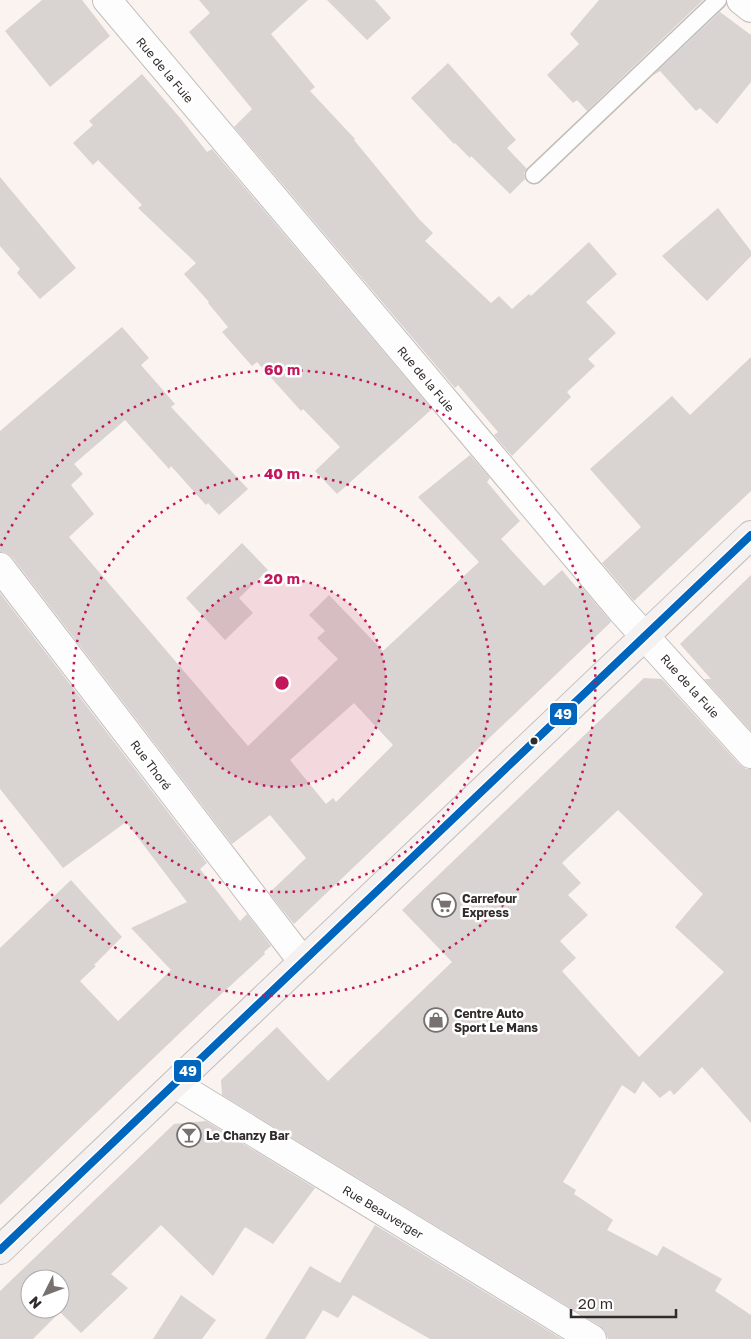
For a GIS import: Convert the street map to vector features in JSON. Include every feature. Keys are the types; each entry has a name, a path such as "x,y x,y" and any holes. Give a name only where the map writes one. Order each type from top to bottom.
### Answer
{"main road":[{"path":"0,1250 751,535"}],"street":[{"name":"Rue de la Fuie","path":"106,0 645,637 751,754"},
{"path":"741,0 751,8"},
{"name":"Rue Thoré","path":"0,567 303,962"},
{"name":"Rue Beauverger","path":"175,1084 592,1339"}],"lane":[{"path":"534,175 718,0"}],"building":[{"path":"42,0 82,0 110,36 50,87 5,31"},
{"path":"199,0 308,0 271,34 315,87 310,91 355,139 419,219 433,233 425,241 491,303 499,296 512,309 529,294 531,296 589,242 617,274 586,302 616,333 588,359 595,366 567,392 571,397 512,456 494,435 498,432 458,385 455,388 234,127 252,109 189,32 210,13"},
{"path":"327,0 375,0 391,18 367,40"},
{"path":"599,0 703,0 587,111 577,100 573,103 547,75 579,44 570,34"},
{"path":"720,12 751,35 751,82 717,124 700,108 696,111 660,71 652,76"},
{"path":"448,63 516,140 507,148 527,169 524,173 525,179 510,194 471,156 470,158 454,144 411,98"},
{"path":"142,74 207,152 212,149 432,409 337,494 315,471 340,447 303,409 301,411 257,362 252,366 222,332 228,327 184,274 196,263 138,208 142,205 98,160 93,165 73,143 93,125 89,121"},
{"path":"0,177 76,268 40,299 17,273 20,269 0,246"},
{"path":"718,208 751,251 751,256 707,301 662,256"},
{"path":"122,327 149,358 141,365 175,404 171,407 248,489 219,515 208,503 206,505 171,466 169,469 125,420 74,464 83,474 71,485 94,514 69,537 248,746 338,659 317,638 325,631 309,615 329,595 383,651 479,562 418,497 470,455 490,478 487,482 520,521 501,539 544,586 562,570 577,588 580,585 611,622 294,924 269,893 306,858 270,815 232,844 12,557 0,552 0,431","holes":["354,703 393,745 336,802 333,798 326,804 290,760"]},
{"path":"751,357 751,491 634,601 602,563 641,527 590,469 672,396 690,415"},
{"path":"242,543 268,570 239,598 253,613 225,640 186,598"},
{"path":"751,575 751,731 704,679 711,679 680,644"},
{"path":"0,593 207,863 200,869 240,921 247,914 271,946 264,952 265,954 0,1205 0,948 71,880 122,937 80,981 118,1021 171,970 131,928 187,902 126,822 63,868 0,789"},
{"path":"644,678 662,679 739,764 746,769 751,769 751,1123 702,1067 674,1095 670,1090 660,1098 643,1081 635,1094 622,1085 563,1182 576,1190 574,1194 613,1220 607,1230 657,1256 663,1246 722,1279 715,1291 751,1315 751,1339 608,1339 605,1331 600,1326 222,1095 221,1080 277,1027 328,1081 452,962 402,910","holes":["618,810 703,894 675,927 724,972 639,1057 562,971 576,958 560,941 588,915 568,895 581,883 562,863"]},
{"path":"206,1121 315,1188 273,1244 245,1227 213,1276 161,1225 111,1274 128,1288 81,1333 67,1319 70,1319 70,1269 23,1269 174,1124"},
{"path":"375,1225 562,1339 430,1339 353,1295 338,1318 323,1310 305,1339 265,1339 310,1266 340,1283"},
{"path":"20,1272 20,1319 53,1319 33,1339 0,1339 0,1291"},
{"path":"181,1295 216,1320 202,1339 153,1339"}],"transit line":[{"name":"49","path":"0,1250 751,535"}],"place":[{"name":"Carrefour Express","path":"444,905"},
{"name":"Centre Auto Sport Le Mans","path":"436,1020"},
{"name":"Le Chanzy Bar","path":"189,1135"}]}
